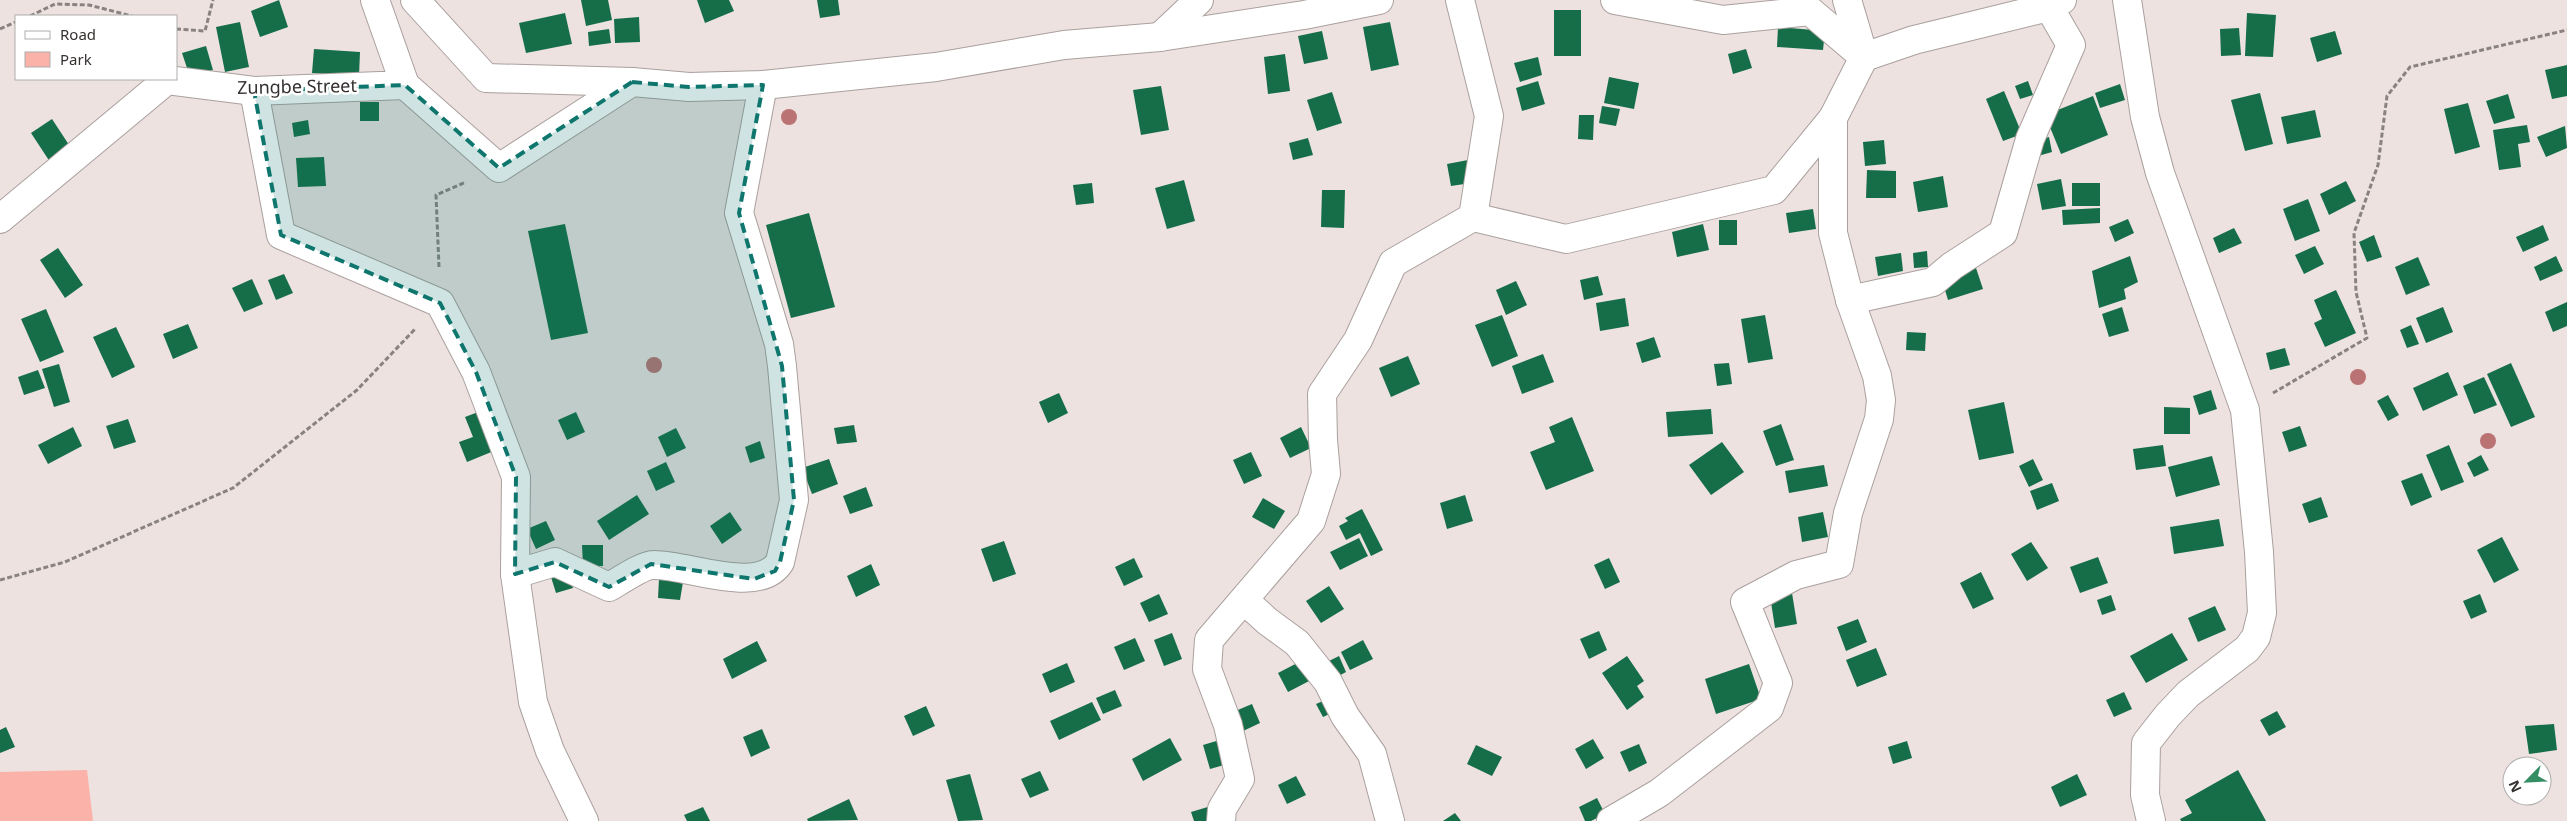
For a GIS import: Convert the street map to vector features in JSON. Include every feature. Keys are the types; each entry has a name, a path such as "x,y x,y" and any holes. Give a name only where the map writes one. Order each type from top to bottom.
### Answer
{"street":[{"path":"375,0 406,85 499,168 632,82"},
{"path":"415,0 486,78 632,82 689,87 763,85 936,67 1064,46 1160,37 1304,15 1379,0"},
{"path":"1160,37 1200,0"},
{"path":"1460,0 1490,116 1473,217"},
{"path":"1615,0 1723,20 1810,11 1864,57"},
{"path":"1221,821 1222,809 1240,778 1228,725 1207,669 1210,640 1311,521 1326,474 1322,440 1322,394 1358,340 1393,263 1473,217 1566,239 1774,190 1833,118 1864,57 1847,0"},
{"path":"2127,0 2145,116 2160,173 2245,410 2259,552 2262,613 2256,637 2247,649 2188,694 2168,714 2146,743 2145,795 2151,821"},
{"path":"1850,300 1933,282 1952,266 2002,232 2030,139 2071,45 2056,3 1914,40 1864,57"},
{"name":"Zungbe Street","path":"0,219 167,80 254,91 406,85"},
{"path":"515,574 555,562 609,587 651,564 754,579 775,571 780,562 794,500 782,366 779,344 739,213 763,85"},
{"path":"254,91 282,236 440,302 476,372 516,478 515,574 533,702 550,752 584,821"},
{"path":"1611,821 1659,794 1769,708 1778,683 1745,602 1796,575 1839,564 1848,513 1879,419 1881,400 1877,376 1850,300 1833,233 1833,118"},
{"path":"1244,600 1267,621 1297,643 1328,682 1344,716 1372,754 1390,821"}],"path":[{"path":"178,29 205,31 213,0"},
{"path":"32,15 55,4 89,5 128,15"},
{"path":"0,29 15,22"},
{"path":"2245,410 2366,338 2356,292 2354,233 2378,165 2387,96 2410,67 2567,30"},
{"path":"0,580 65,562 233,488 357,390 440,302 436,195 499,168"}],"highlighted area":[{"path":"632,82 689,87 763,85 739,213 782,366 794,500 780,562 775,571 754,579 651,564 609,587 555,562 515,574 516,477 476,372 440,303 281,235 254,91 405,85 499,168"}],"green space":[{"path":"87,770 93,821 0,821 0,772"}],"building":[{"path":"279,0 288,27 260,37 251,11"},
{"path":"581,0 608,0 612,20 586,26"},
{"path":"697,0 729,0 734,11 705,23"},
{"path":"817,0 838,0 840,15 820,18"},
{"path":"1554,10 1581,10 1581,56 1554,56"},
{"path":"565,13 572,44 526,53 519,23"},
{"path":"2247,13 2276,15 2273,57 2245,56"},
{"path":"639,17 640,42 615,43 614,19"},
{"path":"240,22 249,67 225,72 216,27"},
{"path":"1390,22 1399,65 1371,71 1363,27"},
{"path":"1778,27 1825,31 1823,50 1777,47"},
{"path":"2239,28 2241,55 2221,56 2220,29"},
{"path":"609,29 611,43 589,46 588,32"},
{"path":"1322,31 1328,59 1304,64 1298,36"},
{"path":"2335,31 2342,54 2317,62 2310,38"},
{"path":"206,46 213,70 190,77 182,53"},
{"path":"314,49 360,52 359,76 312,73"},
{"path":"1746,49 1752,68 1733,74 1728,54"},
{"path":"1285,54 1290,91 1268,94 1264,57"},
{"path":"1538,57 1542,75 1520,82 1514,63"},
{"path":"2567,65 2567,96 2552,99 2545,70"},
{"path":"1609,77 1639,83 1634,109 1604,103"},
{"path":"1538,81 1545,104 1522,111 1516,88"},
{"path":"2028,81 2033,95 2020,99 2015,86"},
{"path":"2120,84 2125,100 2100,108 2095,93"},
{"path":"1161,86 1169,130 1141,135 1133,90"},
{"path":"2004,91 2022,134 2003,141 1986,99"},
{"path":"1332,92 1342,123 1317,131 1307,100"},
{"path":"2260,93 2273,144 2245,151 2231,100"},
{"path":"2508,94 2515,118 2494,124 2486,101"},
{"path":"2093,96 2108,135 2061,154 2045,115"},
{"path":"360,102 379,102 379,121 360,121"},
{"path":"2468,103 2480,147 2455,154 2444,109"},
{"path":"1602,106 1620,109 1616,126 1599,123"},
{"path":"2315,110 2321,137 2287,144 2281,117"},
{"path":"1579,115 1594,115 1593,140 1578,139"},
{"path":"52,119 75,154 54,168 31,133"},
{"path":"308,120 310,134 294,137 292,123"},
{"path":"2527,125 2530,142 2518,144 2521,167 2499,170 2493,130"},
{"path":"2565,126 2567,148 2546,157 2537,137"},
{"path":"2049,137 2052,152 2038,156 2034,141"},
{"path":"1308,138 1313,155 1293,160 1289,143"},
{"path":"1884,140 1886,164 1865,166 1863,142"},
{"path":"324,157 326,186 298,187 296,158"},
{"path":"1468,160 1471,183 1451,186 1447,164"},
{"path":"1867,170 1896,171 1896,198 1866,198"},
{"path":"1943,176 1948,207 1918,212 1913,182"},
{"path":"2061,179 2066,206 2042,210 2037,184"},
{"path":"1184,180 1195,221 1167,229 1155,188"},
{"path":"2346,181 2356,201 2329,215 2320,194"},
{"path":"1092,183 1094,203 1076,205 1073,185"},
{"path":"2072,183 2100,183 2100,206 2072,206"},
{"path":"1322,190 1345,190 1344,228 1321,227"},
{"path":"2308,199 2320,231 2295,241 2283,209"},
{"path":"2100,208 2100,223 2063,225 2062,210"},
{"path":"1813,209 1816,229 1789,233 1786,213"},
{"path":"809,213 835,307 791,318 766,225"},
{"path":"2128,219 2134,233 2115,242 2109,227"},
{"path":"1719,220 1737,220 1737,245 1719,245"},
{"path":"565,224 588,333 551,340 528,231"},
{"path":"1703,224 1709,250 1677,257 1672,232"},
{"path":"2543,225 2549,240 2523,252 2516,237"},
{"path":"2234,228 2242,243 2219,253 2213,238"},
{"path":"2374,235 2382,257 2367,262 2359,242"},
{"path":"2315,246 2324,264 2304,274 2295,255"},
{"path":"58,248 83,285 65,298 40,260"},
{"path":"1927,251 1928,267 1914,268 1913,253"},
{"path":"1901,253 1903,271 1878,276 1875,257"},
{"path":"2130,256 2138,282 2124,289 2126,299 2099,308 2092,271"},
{"path":"2556,256 2563,271 2540,281 2534,267"},
{"path":"2418,257 2430,285 2406,295 2395,267"},
{"path":"1976,268 1983,289 1948,300 1942,280"},
{"path":"284,274 293,293 276,300 268,280"},
{"path":"1598,276 1603,295 1584,300 1580,280"},
{"path":"252,279 263,304 244,312 232,288"},
{"path":"1516,281 1527,305 1506,315 1496,290"},
{"path":"2336,290 2356,333 2325,347 2314,323 2322,319 2314,300"},
{"path":"1625,298 1629,326 1600,331 1596,303"},
{"path":"2567,302 2567,326 2553,332 2545,312"},
{"path":"2122,307 2129,331 2109,337 2102,314"},
{"path":"2443,307 2453,332 2426,343 2416,318"},
{"path":"46,309 64,352 40,362 21,319"},
{"path":"1502,315 1518,356 1492,367 1475,325"},
{"path":"1765,315 1773,359 1748,363 1741,319"},
{"path":"188,324 198,348 173,359 163,334"},
{"path":"2411,325 2419,344 2407,348 2400,330"},
{"path":"116,327 135,367 112,378 93,337"},
{"path":"1907,332 1926,333 1925,351 1906,350"},
{"path":"1654,337 1661,357 1642,363 1636,343"},
{"path":"2285,348 2290,365 2270,370 2266,353"},
{"path":"1543,354 1554,382 1522,394 1512,366"},
{"path":"1408,356 1420,384 1391,397 1379,368"},
{"path":"1729,363 1732,384 1717,386 1714,364"},
{"path":"2511,363 2535,417 2511,427 2487,374"},
{"path":"59,364 70,402 54,407 42,369"},
{"path":"38,370 45,388 24,395 18,377"},
{"path":"2448,372 2458,395 2423,411 2413,388"},
{"path":"2484,377 2497,405 2474,414 2463,386"},
{"path":"2211,390 2217,409 2199,415 2193,396"},
{"path":"1059,393 1068,413 1048,423 1039,402"},
{"path":"2388,395 2399,415 2388,421 2377,401"},
{"path":"2004,402 2014,453 1979,460 1968,410"},
{"path":"2164,407 2190,408 2190,434 2164,434"},
{"path":"486,409 501,448 467,462 459,442 473,437 465,417"},
{"path":"1711,409 1713,434 1668,437 1666,412"},
{"path":"576,412 585,432 567,440 558,420"},
{"path":"1572,417 1594,471 1546,490 1530,452 1555,442 1549,427"},
{"path":"128,419 136,442 114,449 106,426"},
{"path":"1781,424 1794,460 1776,466 1763,431"},
{"path":"854,425 857,442 837,444 834,428"},
{"path":"2300,426 2307,446 2289,452 2282,432"},
{"path":"73,427 82,446 48,464 38,445"},
{"path":"1301,427 1311,448 1290,458 1280,438"},
{"path":"676,428 686,448 667,457 658,437"},
{"path":"760,441 765,458 750,463 745,447"},
{"path":"1722,442 1744,472 1711,495 1689,465"},
{"path":"2163,445 2166,466 2136,470 2133,449"},
{"path":"2449,445 2464,482 2441,491 2426,455"},
{"path":"1251,452 1262,476 1244,484 1233,460"},
{"path":"2481,455 2489,470 2474,477 2467,463"},
{"path":"2212,456 2220,485 2176,497 2168,467"},
{"path":"829,459 838,484 812,494 802,468"},
{"path":"2033,459 2043,480 2029,487 2019,466"},
{"path":"666,462 675,482 656,491 647,471"},
{"path":"1824,465 1828,486 1789,493 1785,471"},
{"path":"2422,473 2432,497 2411,506 2401,481"},
{"path":"2052,483 2059,501 2037,510 2030,491"},
{"path":"866,487 873,506 850,514 843,496"},
{"path":"637,495 649,514 609,540 597,521"},
{"path":"1465,495 1473,521 1447,529 1440,503"},
{"path":"2321,497 2328,517 2309,523 2302,504"},
{"path":"1263,498 1285,511 1274,529 1252,517"},
{"path":"1362,509 1383,550 1371,556 1360,533 1346,540 1339,526 1348,521 1345,518"},
{"path":"730,512 742,530 722,544 710,526"},
{"path":"1823,512 1828,537 1802,542 1798,517"},
{"path":"2219,519 2224,546 2174,554 2170,527"},
{"path":"546,521 555,540 536,549 527,529"},
{"path":"2502,537 2519,570 2494,583 2477,550"},
{"path":"1359,538 1368,556 1340,570 1330,552"},
{"path":"1004,541 1016,574 993,582 981,549"},
{"path":"2031,542 2048,568 2027,581 2011,554"},
{"path":"582,545 603,545 603,566 583,566"},
{"path":"2098,557 2108,583 2080,593 2070,567"},
{"path":"1134,558 1143,577 1124,586 1115,567"},
{"path":"1609,558 1620,582 1605,589 1594,565"},
{"path":"871,564 880,585 856,597 847,576"},
{"path":"568,572 573,588 556,593 551,577"},
{"path":"1981,572 1994,599 1973,609 1960,583"},
{"path":"659,579 683,582 680,600 658,598"},
{"path":"1329,586 1344,609 1321,623 1306,601"},
{"path":"1792,593 1797,624 1775,628 1770,596"},
{"path":"1159,594 1168,614 1149,622 1140,603"},
{"path":"2480,594 2487,612 2471,619 2463,601"},
{"path":"2111,595 2116,610 2102,615 2097,600"},
{"path":"2215,606 2226,630 2198,642 2188,618"},
{"path":"1858,619 1867,642 1846,651 1837,627"},
{"path":"1599,631 1607,650 1589,659 1580,639"},
{"path":"1172,633 1182,659 1164,666 1154,640"},
{"path":"2172,633 2188,660 2146,683 2130,656"},
{"path":"1135,638 1145,661 1124,670 1114,647"},
{"path":"1363,640 1373,659 1350,670 1341,652"},
{"path":"757,641 767,661 732,679 723,659"},
{"path":"1876,648 1887,675 1857,687 1846,660"},
{"path":"1339,656 1346,672 1335,678 1327,662"},
{"path":"1627,656 1644,681 1637,686 1644,697 1627,710 1602,673"},
{"path":"1303,660 1313,679 1288,692 1278,673"},
{"path":"1067,663 1075,682 1050,693 1042,674"},
{"path":"1749,664 1761,699 1716,714 1705,679"},
{"path":"1115,690 1122,706 1103,714 1096,698"},
{"path":"2124,692 2132,709 2114,717 2106,700"},
{"path":"1330,698 1336,711 1323,717 1316,704"},
{"path":"1092,702 1101,720 1059,740 1050,721"},
{"path":"1252,704 1260,723 1241,732 1233,712"},
{"path":"926,706 935,726 913,736 904,716"},
{"path":"2277,711 2286,727 2269,736 2260,720"},
{"path":"2554,724 2557,750 2529,754 2525,726"},
{"path":"6,727 15,747 0,753 0,730"},
{"path":"762,729 770,748 751,757 743,737"},
{"path":"1170,738 1182,760 1143,781 1132,759"},
{"path":"1223,739 1231,763 1210,769 1203,745"},
{"path":"1593,739 1604,758 1586,769 1575,749"},
{"path":"1907,741 1912,758 1893,764 1888,747"},
{"path":"1639,744 1647,763 1629,772 1620,752"},
{"path":"1476,745 1502,757 1492,776 1467,764"},
{"path":"2238,770 2266,821 2181,821 2180,819 2192,813 2185,800"},
{"path":"1040,771 1049,790 1030,798 1021,779"},
{"path":"970,774 983,820 958,821 946,780"},
{"path":"2077,774 2087,795 2060,807 2051,787"},
{"path":"1296,776 1306,795 1287,804 1278,785"},
{"path":"1597,798 1605,814 1591,821 1585,821 1579,807"},
{"path":"849,799 858,820 808,821 807,819"},
{"path":"1211,806 1214,821 1194,821 1191,812"},
{"path":"703,807 710,821 687,821 684,815"},
{"path":"1455,813 1461,821 1443,821"}]}
